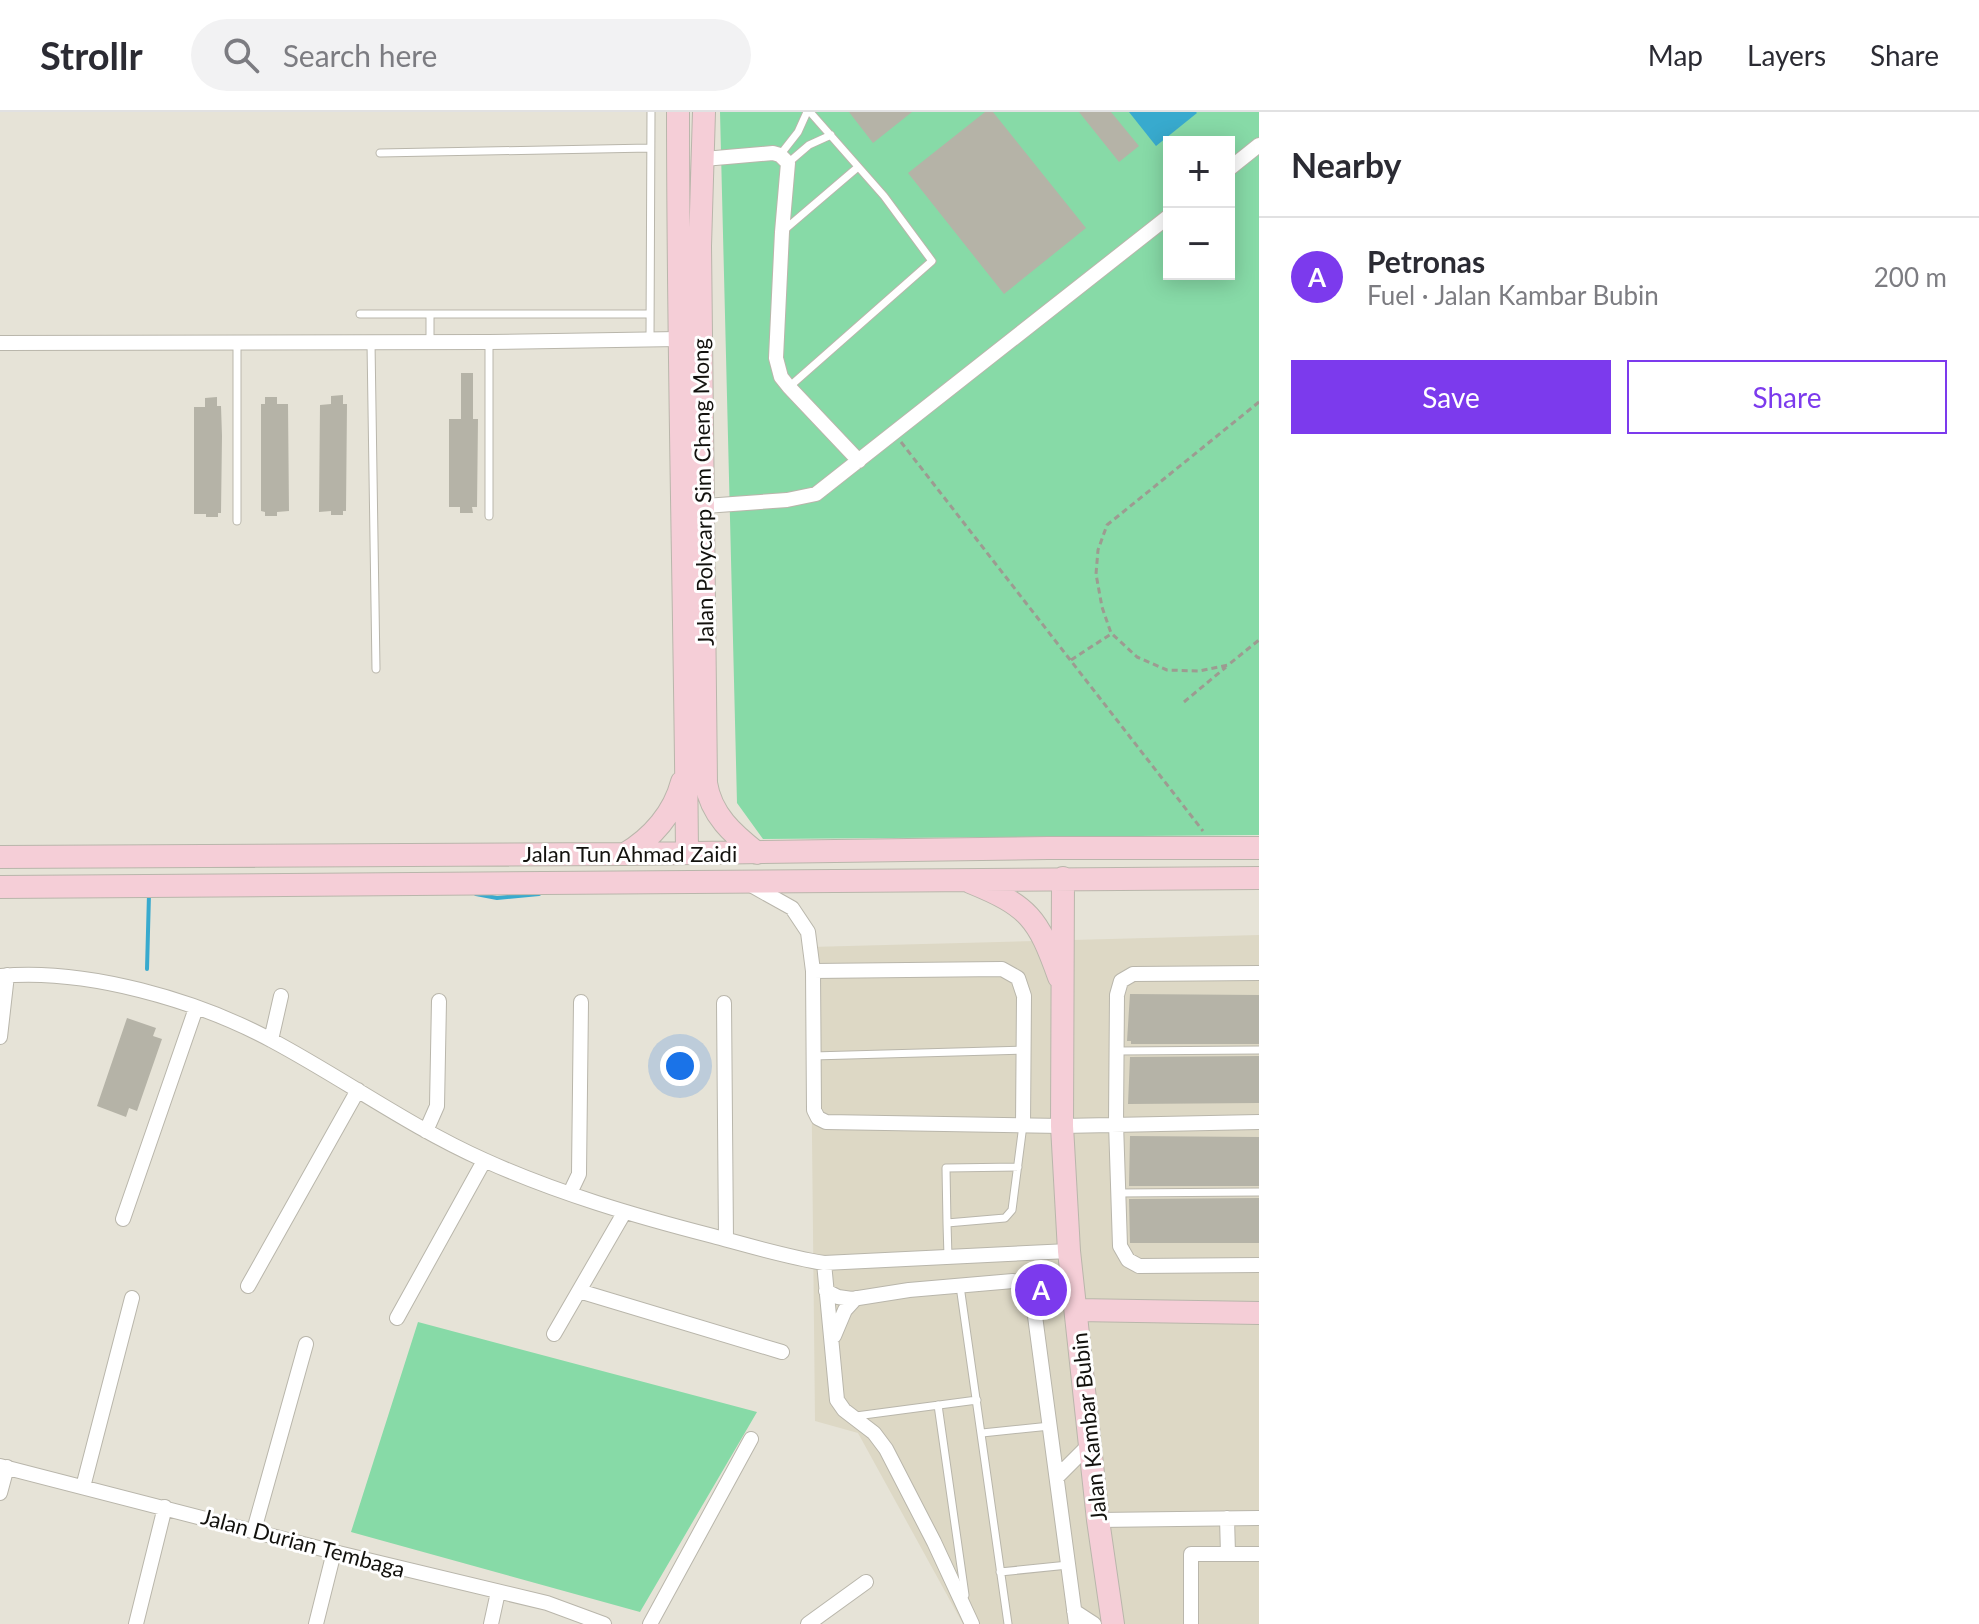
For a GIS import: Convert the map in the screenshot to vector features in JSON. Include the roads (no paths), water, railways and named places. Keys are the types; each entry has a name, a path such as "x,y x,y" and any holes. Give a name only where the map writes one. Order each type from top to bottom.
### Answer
{"street":[{"name":"Jalan Polycarp Sim Cheng Mong","path":"678,112 678,339 685,594 687,853"},
{"name":"Jalan Polycarp Sim Cheng Mong","path":"704,112 700,246 708,794 728,830 757,853"},
{"path":"1235,164 1259,145"},
{"path":"704,159 759,153 784,159 776,358 781,377 789,387 859,461"},
{"path":"685,594 694,535 705,506 787,500 816,494 1163,221"},
{"path":"0,343 678,339 692,328 696,318 697,254 700,246"},
{"path":"678,339 696,359 702,396"},
{"path":"625,854 638,846 665,819 678,795 686,765"},
{"name":"Jalan Tun Ahmad Zaidi","path":"0,857 1259,848"},
{"path":"961,878 1018,905 1032,918 1048,947 1063,990"},
{"name":"Jalan Kambar Bubin","path":"1063,878 1062,1126 1069,1251 1098,1520 1113,1624"},
{"name":"Jalan Tun Ahmad Zaidi","path":"0,887 1259,878"},
{"path":"745,881 792,908 808,932 813,971 814,1110 818,1118 826,1122 1062,1126 1259,1122"},
{"path":"813,971 1002,969 1018,978 1024,996 1023,1125"},
{"path":"1259,973 1133,974 1121,981 1117,995 1116,1123 1120,1246 1128,1260 1139,1266 1259,1265"},
{"path":"0,1037 4,975 52,976 142,990 196,1008 271,1040 426,1131 484,1161 624,1213 794,1258 824,1263 1069,1251"},
{"path":"271,1040 281,996"},
{"path":"426,1131 437,1106 439,1001"},
{"path":"570,1193 579,1174 581,1002"},
{"path":"724,1003 726,1239"},
{"path":"123,1219 196,1008"},
{"path":"248,1286 358,1090"},
{"path":"397,1318 484,1161"},
{"path":"554,1334 624,1213"},
{"path":"824,1263 837,1400 844,1410 874,1433 886,1449 970,1619"},
{"path":"826,1291 846,1299 1013,1281 1028,1289 1033,1301 1075,1617 1094,1624"},
{"path":"579,1291 782,1352"},
{"path":"83,1487 132,1298"},
{"path":"832,1340 841,1317 856,1298"},
{"path":"1077,1310 1259,1313"},
{"path":"254,1530 306,1344"},
{"path":"650,1624 751,1439"},
{"path":"1057,1477 1090,1444"},
{"path":"0,1493 3,1466"},
{"name":"Jalan Durian Tembaga","path":"3,1466 334,1552 547,1603 604,1624"},
{"path":"136,1624 165,1507"},
{"path":"1227,1518 1228,1554"},
{"path":"1098,1520 1259,1518"},
{"path":"316,1624 334,1552"},
{"path":"1191,1624 1191,1554 1259,1554"},
{"path":"808,1624 866,1582"},
{"path":"491,1624 498,1592"}],"lane":[{"path":"650,338 651,112"},
{"path":"784,159 808,112 884,196 932,261 789,387"},
{"path":"784,159 831,135"},
{"path":"380,153 650,148"},
{"path":"782,232 858,167"},
{"path":"360,314 649,314"},
{"path":"430,314 430,342"},
{"path":"489,342 489,516"},
{"path":"237,343 237,521"},
{"path":"371,343 376,669"},
{"path":"813,1056 1025,1050"},
{"path":"1117,1051 1259,1050"},
{"path":"947,1223 1005,1218 1012,1210 1023,1125"},
{"path":"948,1257 946,1168 1018,1167"},
{"path":"1118,1193 1259,1192"},
{"path":"960,1286 1008,1624"},
{"path":"853,1416 977,1400"},
{"path":"938,1405 970,1619"},
{"path":"982,1433 1050,1426"},
{"path":"1000,1572 1068,1565"}],"water":[{"path":"1129,112 1197,113 1168,136 1163,136 1163,140 1156,146"}],"waterway":[{"path":"147,969 149,894 152,894"},
{"path":"476,894 497,898 539,894"}],"place":[{"name":"Petronas","path":"1041,1290"}]}
